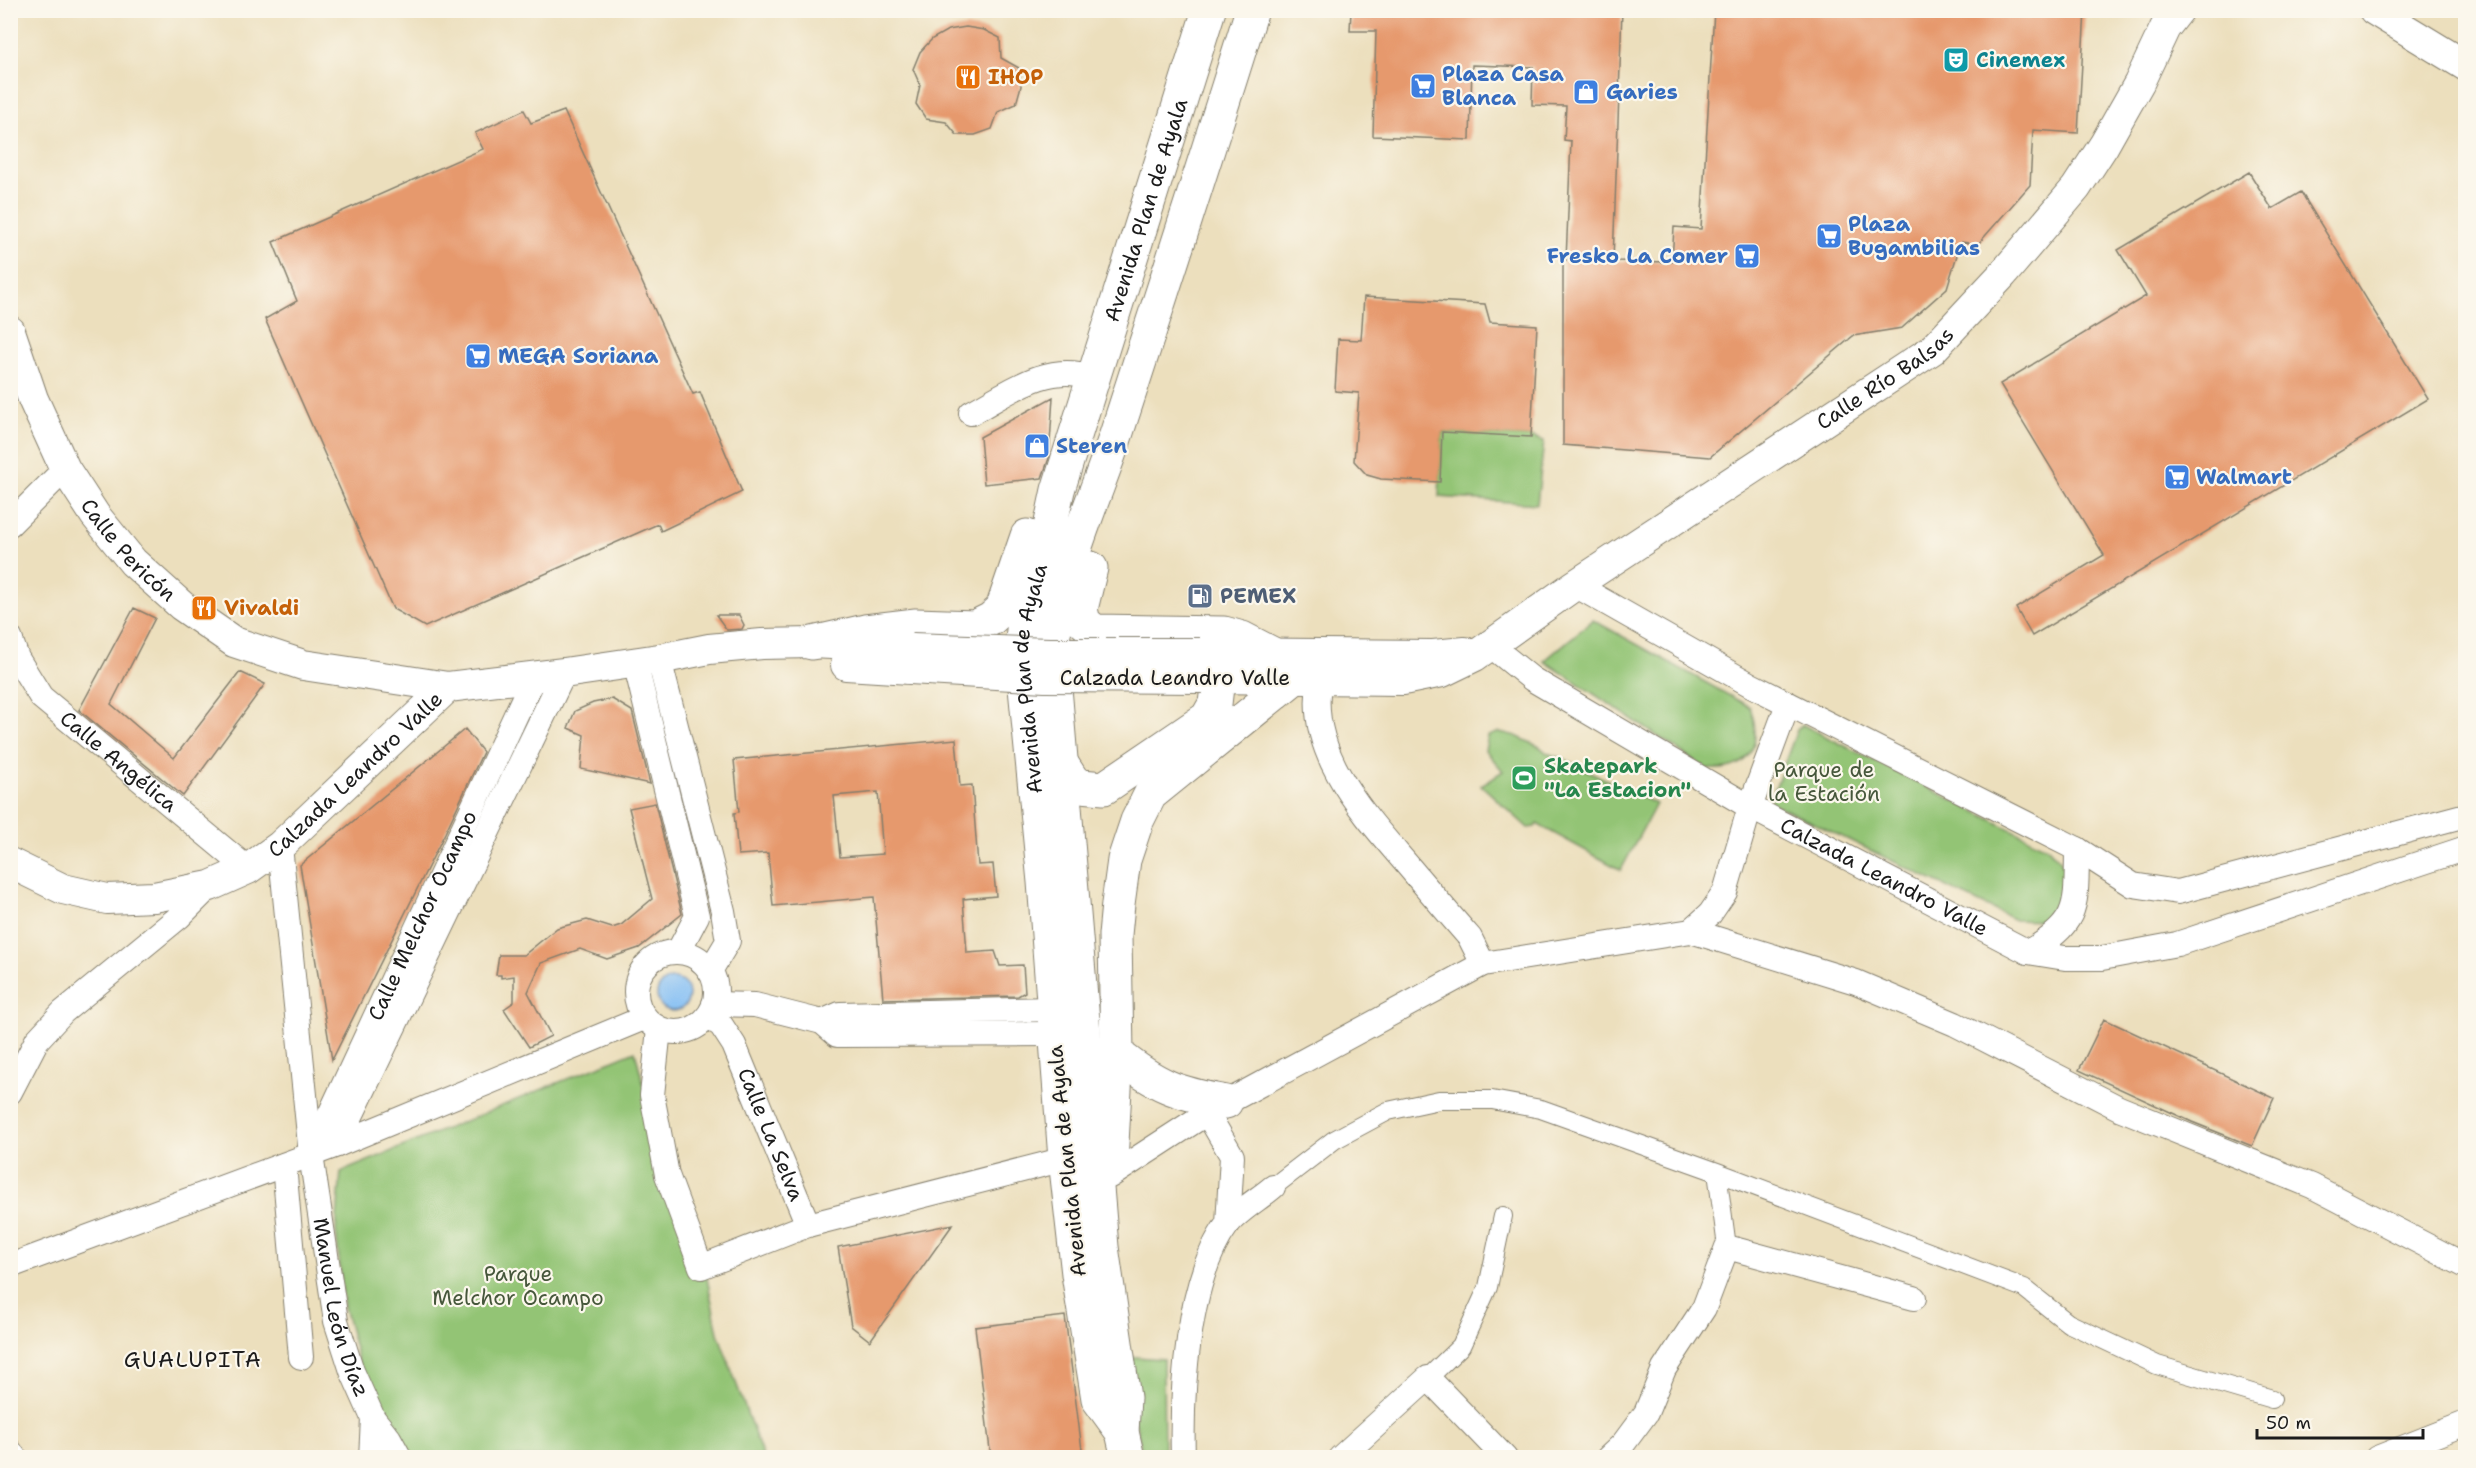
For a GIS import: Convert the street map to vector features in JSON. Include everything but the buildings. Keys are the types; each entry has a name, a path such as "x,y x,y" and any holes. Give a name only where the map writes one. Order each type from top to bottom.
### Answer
{"main road":[{"name":"Avenida Plan de Ayala","path":"1125,1445 1124,1398 1102,1247 1062,1014 1021,647 1024,622 1046,546 1058,490 1209,10"},
{"name":"Avenida Plan de Ayala","path":"1125,1445 1098,1399 1078,1274 1065,1159 1062,1014 1071,880 1052,652 1054,623 1072,554 1096,495 1175,259 1252,10"},
{"path":"1092,377 1098,383 1102,402 1095,446 1098,537 1081,609 1084,622 1095,631 1224,633 1242,638 1271,653"},
{"path":"812,643 865,631 916,625 975,627 991,619 1002,609 1030,528 1058,490"},
{"path":"1062,764 1073,781 1081,786 1104,788 1207,718 1215,704 1207,670"},
{"path":"1102,1247 1110,1176 1117,1054 1115,939 1124,860 1137,821 1150,795 1307,679"},
{"path":"1071,880 1115,939"},
{"path":"1062,1014 1115,939"},
{"path":"1117,1054 1151,1080 1216,1107"}],"street":[{"path":"2374,10 2466,66"},
{"name":"Calle Río Balsas","path":"1491,645 1575,585 1932,350 2003,274 2076,188 2104,145 2139,83 2173,15"},
{"name":"Calle Pericón","path":"10,331 33,399 65,469 95,515 133,562 182,606 234,642 303,665 448,687"},
{"path":"971,413 1032,379 1046,375 1077,372 1092,377"},
{"path":"10,524 65,469"},
{"path":"1575,585 1788,704 2077,849 2133,885 2178,892 2466,815"},
{"name":"Calle Angélica","path":"10,638 17,658 41,698 248,869"},
{"name":"Calzada Leandro Valle","path":"10,863 63,889 107,899 154,897 210,886 248,869 280,846 448,687 564,674 709,649 762,644 812,643 911,659"},
{"name":"Calzada Leandro Valle","path":"709,649 766,658 911,659 1049,653 1307,679 1403,680 1423,677 1460,665 1491,645"},
{"name":"Calzada Leandro Valle","path":"1207,670 1271,653 1433,656 1463,653 1491,645"},
{"name":"Calzada Leandro Valle","path":"1491,645 1532,679 1750,807 2028,952 2065,958 2102,958 2176,944 2466,848"},
{"path":"647,661 697,916 678,952"},
{"path":"647,661 723,911 728,941 710,971"},
{"name":"Calle Melchor Ocampo","path":"338,1145 564,674"},
{"name":"Calle Melchor Ocampo","path":"311,1155 534,676"},
{"path":"1307,679 1318,691 1322,730 1333,764 1357,807 1470,938 1484,964"},
{"path":"1691,931 1710,914 1725,892 1750,807 1788,704"},
{"path":"280,846 311,1155"},
{"path":"2348,847 2360,883"},
{"path":"2028,952 2059,933 2072,914 2076,891 2077,849"},
{"path":"2314,855 2324,895"},
{"path":"10,1092 37,1040 63,1012 179,917 210,886"},
{"path":"1110,1176 1216,1107 1484,964 1691,931 1856,982 1955,1024 2119,1108 2312,1186 2466,1266"},
{"path":"704,1017 716,990 715,980 702,961 678,952 653,959 643,968 637,980 635,993 638,1006 652,1023 677,1033 704,1017 755,1005 822,1022 840,1014 1062,1014"},
{"name":"Calle La Selva","path":"704,1017 721,1025 734,1045 808,1225"},
{"path":"10,1266 338,1145 652,1023"},
{"path":"652,1023 652,1095 667,1175 701,1267 808,1225 1065,1159"},
{"path":"1228,1224 1334,1140 1388,1111 1439,1100 1492,1100 1541,1109 1717,1172 2024,1288 2068,1323 2157,1365 2272,1399"},
{"path":"1183,1458 1182,1425 1192,1320 1204,1274 1228,1224 1232,1156 1216,1107"},
{"name":"Manuel León Díaz","path":"311,1155 336,1321 352,1371 373,1418 371,1458"},
{"path":"284,1165 301,1357"},
{"path":"1608,1458 1623,1444 1646,1413 1664,1369 1704,1308 1727,1247 1717,1172"},
{"path":"1340,1458 1461,1346 1488,1287 1503,1216"},
{"path":"1727,1247 1914,1298"},
{"path":"1428,1377 1505,1458"},
{"path":"373,1418 389,1438 400,1458"},
{"path":"2377,1458 2405,1452 2466,1423"},
{"path":"10,1451 15,1458"}],"green space":[{"path":"1442,432 1531,437 1544,441 1537,504 1439,497"},
{"name":"Parque de la Estación","path":"1593,620 1750,707 1754,721 1754,744 1743,761 1722,769 1707,769 1544,661"},
{"name":"Parque de la Estación","path":"1803,725 2048,848 2064,866 2067,880 2063,896 2055,910 2043,919 2015,920 1770,802 1797,730"},
{"path":"1500,732 1516,736 1540,747 1547,753 1656,804 1621,870 1537,824 1535,827 1528,828 1481,785 1503,771 1485,750 1488,736"},
{"name":"Parque Melchor Ocampo","path":"635,1051 651,1114 706,1273 718,1333 763,1457 401,1457 364,1383 344,1307 336,1230 341,1172"},
{"path":"1121,1356 1163,1359 1164,1457 1143,1457"}],"water":[{"path":"673,979 685,983 689,995 685,1007 673,1011 661,1007 657,995 661,983"}],"place":[{"name":"Cinemex","path":"1956,60"},
{"name":"IHOP","path":"968,77"},
{"name":"Plaza Casa Blanca","path":"1423,86"},
{"name":"Garies","path":"1586,92"},
{"name":"Plaza Bugambilias","path":"1829,236"},
{"name":"Fresko La Comer","path":"1747,256"},
{"name":"MEGA Soriana","path":"478,356"},
{"name":"Steren","path":"1037,446"},
{"name":"Walmart","path":"2177,477"},
{"name":"PEMEX","path":"1200,596"},
{"name":"Vivaldi","path":"204,608"},
{"name":"Skatepark \"La Estacion\"","path":"1524,778"}],"district":[{"name":"GUALUPITA","path":"193,1359"}]}
